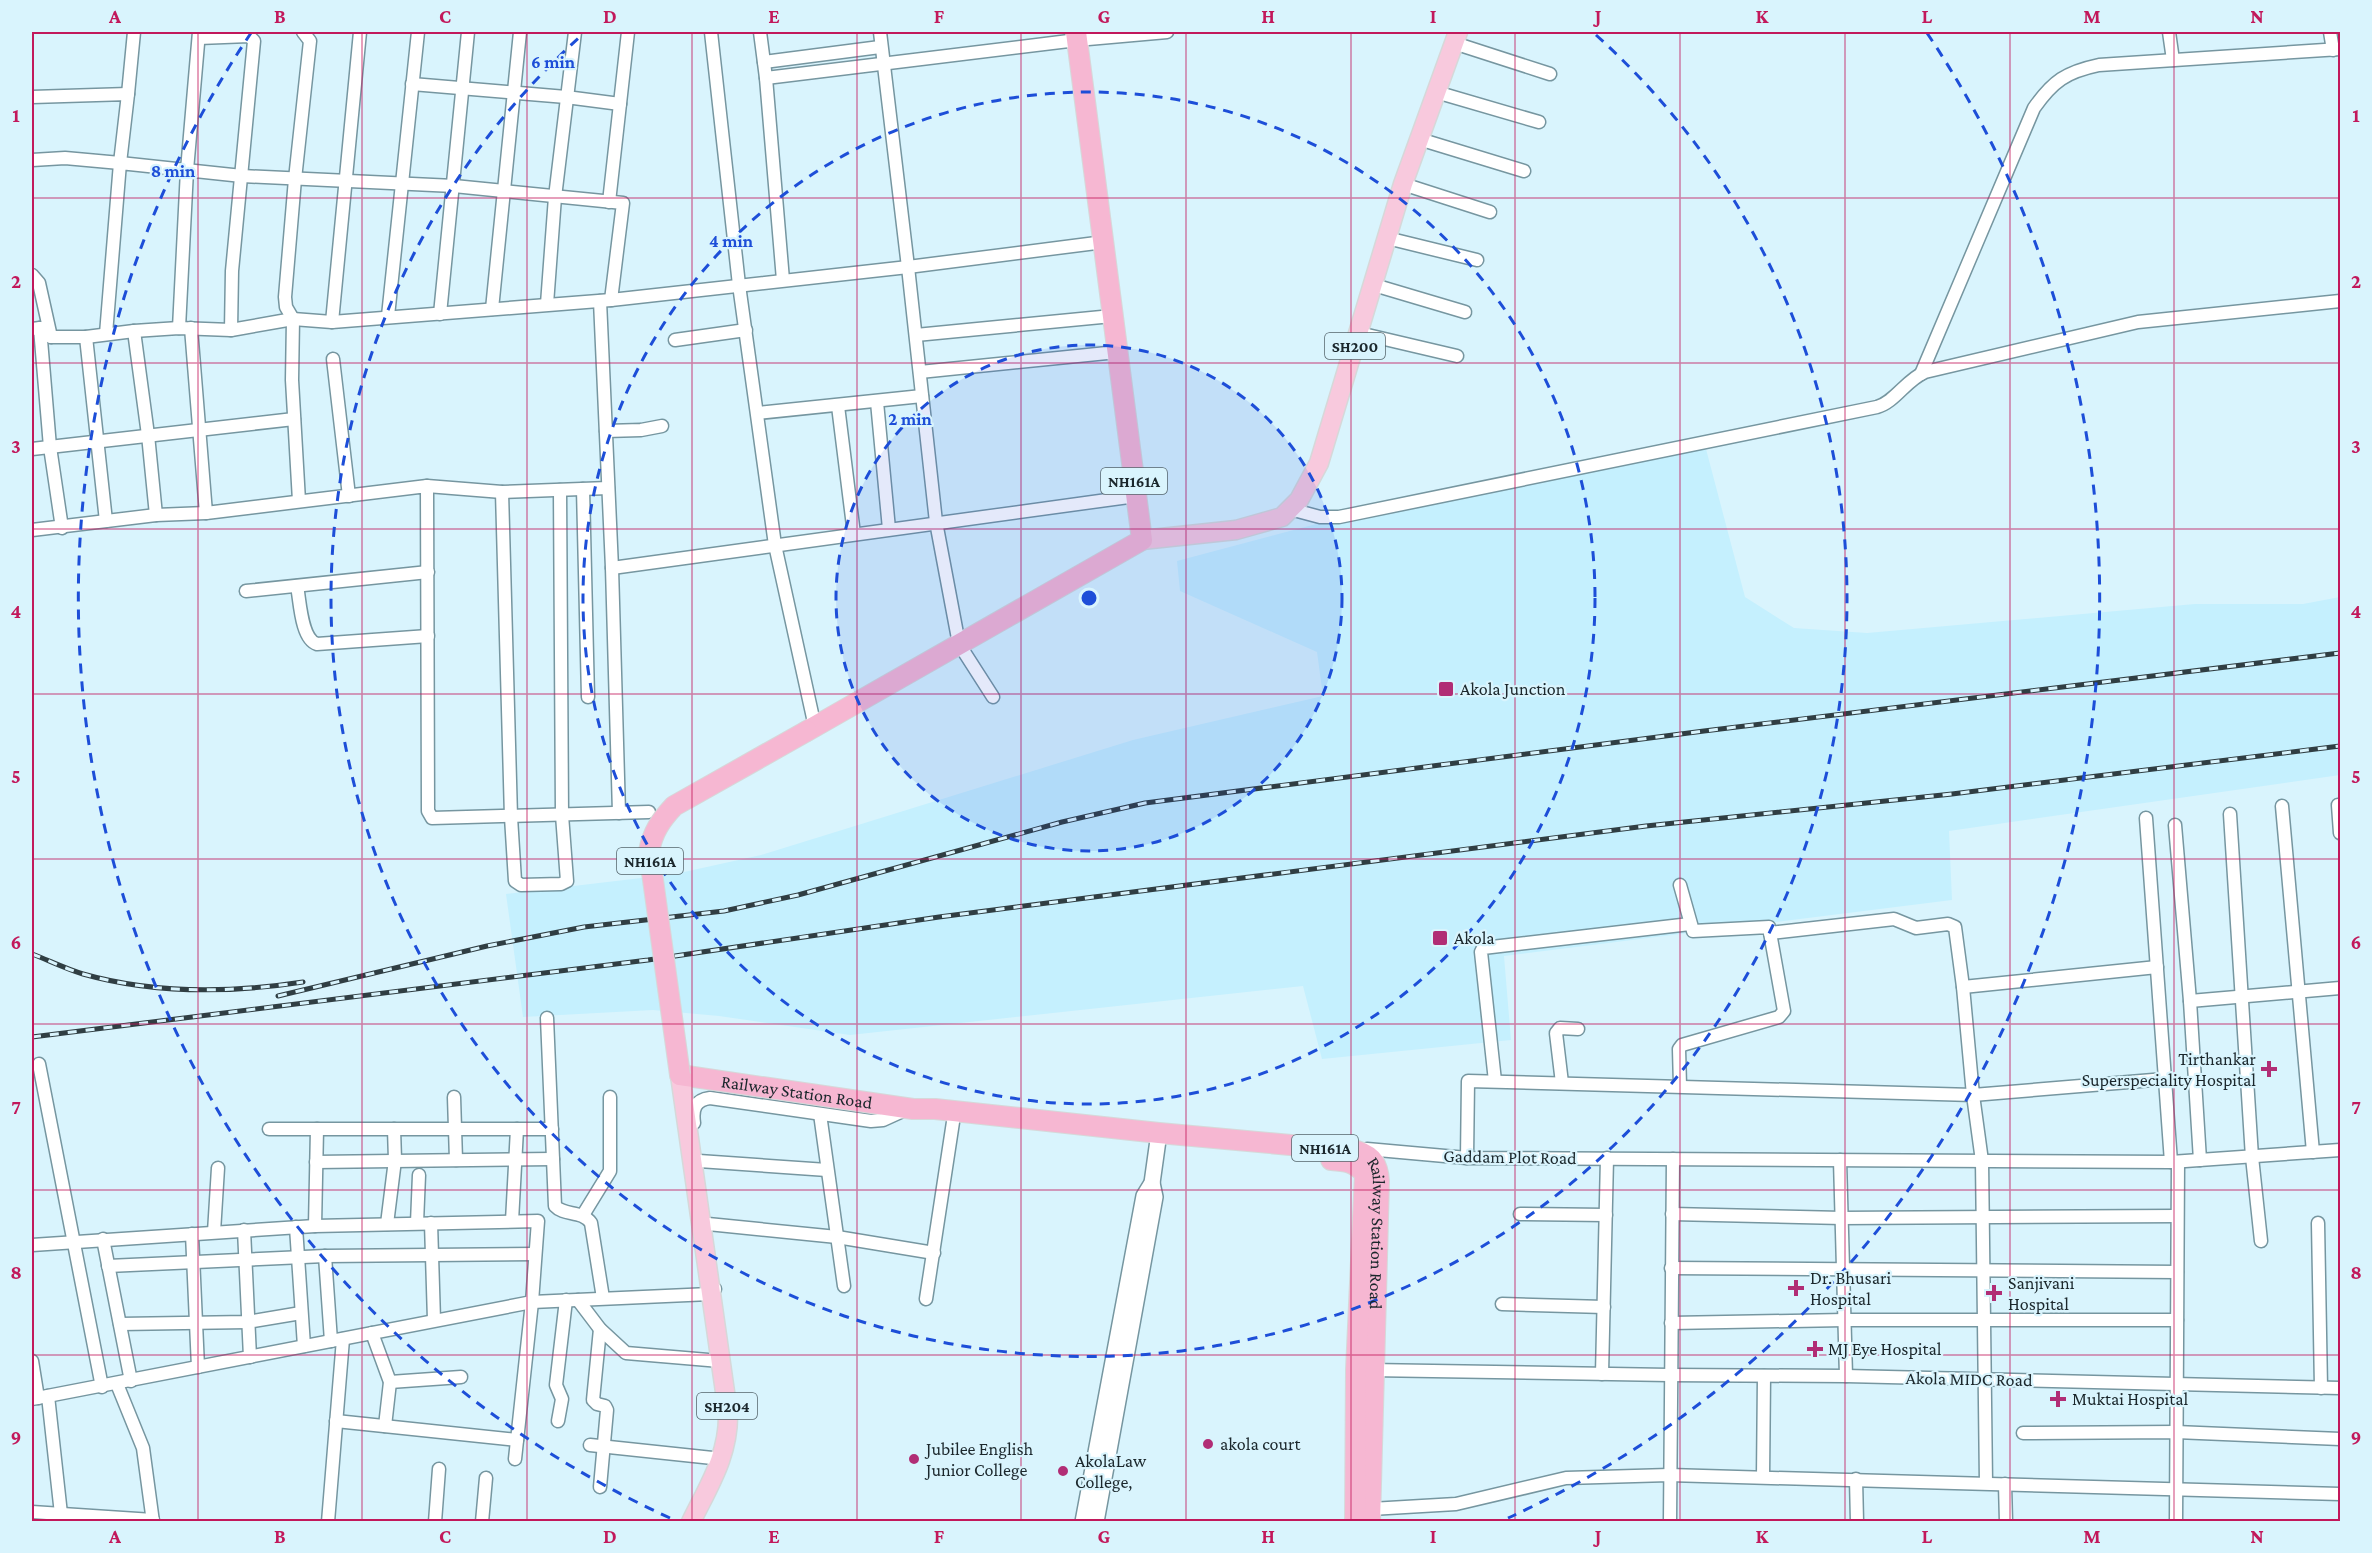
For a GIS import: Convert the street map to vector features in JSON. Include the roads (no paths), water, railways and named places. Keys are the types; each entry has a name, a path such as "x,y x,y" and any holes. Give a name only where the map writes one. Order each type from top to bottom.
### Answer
{"highway":[{"name":"NH161A","path":"680,1075 649,851 652,836 659,822 674,807 1142,540 1077,36"},
{"name":"Railway Station Road","path":"680,1075 883,1106 934,1109 1158,1138"},
{"name":"Railway Station Road","path":"910,1109 933,1120 953,1122 1357,1151 1362,1160 1376,1164 1379,1181 1355,1521"},
{"name":"Railway Station Road","path":"1365,1370 1371,1515"}],"main road":[{"name":"SH200","path":"1290,510 1299,500 1319,463 1403,184 1456,37"},
{"path":"1142,540 1236,530 1282,517 1290,510"},
{"name":"SH204","path":"680,1075 729,1433 722,1459 691,1521"}],"street":[{"path":"106,334 120,163 135,32"},
{"path":"298,501 293,319 286,307 285,297 310,41 303,32"},
{"path":"332,322 360,32"},
{"path":"388,316 418,32"},
{"path":"440,314 468,32"},
{"path":"492,309 520,32"},
{"path":"547,304 555,197 575,32"},
{"path":"609,202 628,32"},
{"path":"711,32 739,285 775,544 811,729"},
{"path":"760,32 783,280"},
{"path":"880,32 936,522 959,644 993,697"},
{"path":"766,78 1077,36 1167,32"},
{"path":"2169,32 2173,60"},
{"path":"1921,374 2034,108 2047,89 2062,77 2079,69 2099,65 2337,50 2330,32"},
{"path":"206,513 199,428 185,328 187,170 199,34 249,36 254,41 232,271 231,330"},
{"path":"1456,37 1550,74"},
{"path":"764,62 880,47"},
{"path":"412,84 620,104"},
{"path":"1436,92 1539,122"},
{"path":"32,97 128,94"},
{"path":"1419,139 1524,171"},
{"path":"32,160 65,158 242,176 454,186 623,204 606,301 606,431 619,813"},
{"path":"1403,184 1490,212"},
{"path":"1388,238 1477,260"},
{"path":"36,328 51,337 86,337 134,330 185,328 231,330 293,319 332,322 606,301 1104,242"},
{"path":"32,275 39,283 51,337"},
{"path":"1374,285 1465,312"},
{"path":"1290,510 1320,517 1339,517 1877,407 1892,398 1905,384 1921,374 2138,322 2340,301"},
{"path":"916,335 1112,316"},
{"path":"36,328 62,528"},
{"path":"134,330 156,515"},
{"path":"675,340 746,330"},
{"path":"1359,333 1457,356"},
{"path":"86,337 106,521"},
{"path":"920,372 1117,352"},
{"path":"333,359 349,496"},
{"path":"758,413 922,396"},
{"path":"877,402 889,529"},
{"path":"838,406 854,534"},
{"path":"32,449 199,428 294,419"},
{"path":"606,431 641,430 662,426"},
{"path":"32,530 156,515 206,513 427,486 502,492 608,488"},
{"path":"427,486 429,815 436,819 649,812"},
{"path":"584,489 588,697"},
{"path":"502,492 511,817 516,883 521,885 561,884 567,881 562,815 560,490"},
{"path":"612,568 1136,496"},
{"path":"246,591 428,572"},
{"path":"297,586 306,636 317,644 428,636"},
{"path":"2338,805 2340,833"},
{"path":"2282,806 2313,1152"},
{"path":"2230,814 2252,1156 2261,1241"},
{"path":"2146,818 2165,1079 2178,1216 2176,1521"},
{"path":"2175,825 2190,1001 2200,1160"},
{"path":"1680,885 1690,924 1695,932 1767,925 1783,1013 1779,1017 1682,1045 1679,1049 1680,1086"},
{"path":"1770,933 1894,919 1916,928 1952,924 1957,932 1982,1161 1986,1483"},
{"path":"1495,1082 1481,951 1483,948 1690,924"},
{"path":"1963,987 2157,967"},
{"path":"2190,1001 2340,988"},
{"path":"547,1018 556,1208"},
{"path":"1562,1083 1556,1033 1560,1029 1578,1029"},
{"path":"39,1064 102,1387"},
{"path":"1467,1158 1468,1081 1973,1095 2165,1079"},
{"path":"454,1097 456,1160"},
{"path":"583,1215 610,1171 610,1097"},
{"path":"39,1398 532,1302 710,1289 715,1287 693,1110 699,1101 704,1099 877,1121 910,1109"},
{"path":"820,1114 844,1286"},
{"path":"926,1299 953,1122"},
{"path":"269,1129 552,1129"},
{"path":"315,1226 317,1129"},
{"path":"387,1224 395,1160 394,1129"},
{"path":"512,1221 517,1129"},
{"path":"1096,1521 1144,1196 1152,1183 1158,1138"},
{"name":"Gaddam Plot Road","path":"1362,1160 1368,1149 1467,1158 1673,1159"},
{"path":"1670,1521 1673,1159 2174,1162 2340,1150"},
{"path":"1602,1374 1607,1158"},
{"path":"316,1162 553,1159"},
{"path":"1840,1160 1846,1376"},
{"path":"699,1161 827,1170"},
{"path":"214,1232 218,1168"},
{"path":"417,1223 419,1175"},
{"path":"32,1245 315,1226 538,1221 556,1208"},
{"path":"556,1208 583,1215 591,1222 603,1298"},
{"path":"1520,1214 1606,1215"},
{"path":"1672,1214 1842,1218 2178,1216"},
{"path":"515,1459 532,1302 538,1221"},
{"path":"431,1223 434,1320"},
{"path":"2318,1223 2321,1388"},
{"path":"708,1224 837,1237 934,1253"},
{"path":"296,1227 304,1346"},
{"path":"243,1230 250,1357"},
{"path":"192,1234 198,1367"},
{"path":"103,1239 131,1381"},
{"path":"108,1266 325,1256 535,1254"},
{"path":"325,1256 337,1340 336,1421 328,1521"},
{"path":"1671,1268 2177,1272"},
{"path":"572,1300 619,1348 632,1355 720,1361"},
{"path":"558,1421 562,1399 556,1385 572,1300"},
{"path":"1502,1304 1604,1307"},
{"path":"120,1324 247,1322 301,1313"},
{"path":"1671,1323 1984,1319 2176,1320"},
{"path":"600,1329 593,1400 605,1406 607,1410 596,1446 600,1487"},
{"path":"372,1333 390,1382 385,1426"},
{"path":"1083,1521 1123,1337"},
{"path":"32,1361 66,1516"},
{"name":"Akola MIDC Road","path":"1365,1370 1846,1376 2340,1388"},
{"path":"1763,1477 1764,1376"},
{"path":"390,1382 461,1377"},
{"path":"33,1515 153,1521 143,1448 117,1384"},
{"path":"336,1421 517,1440"},
{"path":"2023,1433 2176,1432 2340,1439"},
{"path":"596,1446 722,1459"},
{"path":"435,1521 439,1469"},
{"path":"1371,1515 1456,1504 1566,1478 1669,1475 2340,1494"},
{"path":"482,1521 486,1478"},
{"path":"1856,1479 1857,1521"},
{"path":"2006,1484 2006,1521"}],"railway":[{"path":"278,996 487,946 584,927 724,911 798,895 1062,822 1145,803 1704,731 2340,653"},
{"path":"32,1037 648,960 939,917 1646,826 1952,794 2340,746"},
{"path":"32,954 70,970 110,981 165,988 220,990 303,982"}],"place":[{"name":"Akola Junction","path":"1446,689"},
{"name":"Akola","path":"1440,938"},
{"name":"Tirthankar Superspeciality Hospital","path":"2269,1069"},
{"name":"Dr. Bhusari Hospital","path":"1796,1288"},
{"name":"Sanjivani Hospital","path":"1994,1293"},
{"name":"MJ Eye Hospital","path":"1815,1349"},
{"name":"Muktai Hospital","path":"2058,1399"},
{"name":"akola court","path":"1208,1444"},
{"name":"Jubilee English Junior College","path":"914,1459"},
{"name":"AkolaLaw College,","path":"1063,1471"}]}
